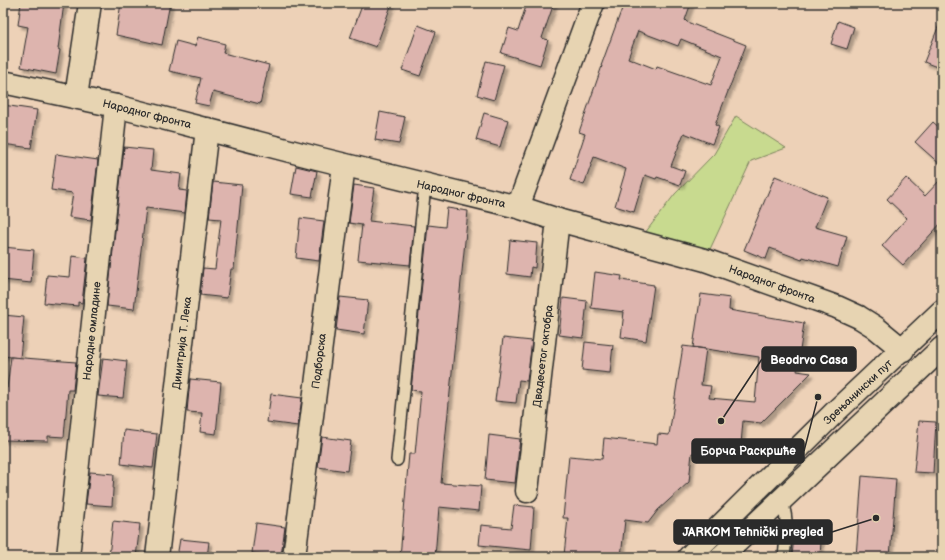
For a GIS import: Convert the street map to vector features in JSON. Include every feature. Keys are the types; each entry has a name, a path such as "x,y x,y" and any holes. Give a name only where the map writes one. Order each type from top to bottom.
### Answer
{"street":[{"path":"76,97 90,3"},
{"path":"518,207 593,3"},
{"name":"Народног фронта","path":"3,82 116,106 344,165 518,207 558,220 705,260 838,307 875,327 903,350"},
{"name":"Народне омладине","path":"68,557 116,106"},
{"name":"Димитрија Т. Лека","path":"157,557 207,129"},
{"name":"Подборска","path":"294,557 344,165"},
{"name":"Двадесетог октобра","path":"527,491 558,220"},
{"name":"Зрењанински пут","path":"688,557 834,413 903,350 942,311"},
{"path":"721,557 942,348"}],"lane":[{"path":"397,460 424,185"},
{"path":"781,499 784,507 786,528 784,557"}],"green space":[{"path":"736,116 786,148 751,161 705,260 638,242 675,194 714,154"}],"building":[{"path":"21,3 64,3 58,49 60,50 56,74 21,67 28,27 18,25"},
{"path":"121,3 170,3 162,45 116,35"},
{"path":"363,3 392,3 376,47 350,38"},
{"path":"527,3 554,3 542,38 548,40 540,65 501,53 509,28 518,31"},
{"path":"624,3 640,3 655,8 657,3 691,3 685,20 687,22 746,45 715,125 719,127 712,144 684,133 671,166 685,171 680,185 657,177 656,179 645,175 634,212 615,206 626,169 594,157 584,185 570,180 585,134 579,132","holes":["638,31 678,46 681,39 722,56 711,85 657,66 656,69 628,58"]},
{"path":"942,20 942,69 924,62"},
{"path":"838,21 854,27 847,49 831,44"},
{"path":"418,25 436,32 420,76 402,70"},
{"path":"198,37 225,44 223,53 269,65 260,104 213,92 209,106 195,103 201,78 169,71 176,41 195,46"},
{"path":"486,61 504,65 494,100 477,95"},
{"path":"3,105 37,110 31,148 3,144"},
{"path":"380,112 405,117 399,144 375,140"},
{"path":"484,113 508,120 500,147 476,140"},
{"path":"933,122 942,130 942,166 915,142"},
{"path":"124,147 153,150 151,170 181,174 179,190 187,191 185,213 146,208 134,309 107,306"},
{"path":"56,154 98,160 91,220 69,217 73,193 51,190"},
{"path":"296,166 317,171 312,197 291,194"},
{"path":"775,176 827,197 815,227 847,236 838,267 803,257 802,260 770,248 766,259 744,250"},
{"path":"906,178 925,196 942,178 942,222 903,265 882,246 907,218 887,199"},
{"path":"213,182 242,185 234,269 231,269 227,298 200,295 203,268 215,269 221,219 209,218"},
{"path":"354,185 374,188 369,221 414,226 410,265 358,260 362,225 349,223"},
{"path":"447,208 468,211 441,483 481,486 479,511 439,507 435,557 400,557 409,454 415,454 421,391 411,390 428,225 445,227"},
{"path":"300,218 324,221 319,261 296,258"},
{"path":"510,240 537,243 535,268 531,267 530,277 507,274"},
{"path":"3,247 34,250 31,283 3,280"},
{"path":"72,256 87,258 82,303 78,302 78,306 44,303 47,275 70,277"},
{"path":"595,272 622,276 621,280 654,285 646,341 621,337 624,312 591,308"},
{"path":"701,294 730,298 729,310 804,323 797,371 811,373 761,423 743,421 741,444 728,442 726,456 692,453 689,482 658,510 648,523 625,520 621,557 564,555 568,518 563,518 569,456 602,459 604,438 657,444 658,434 669,435 683,346 706,349 701,385 711,386 709,398 755,402 759,357 693,347"},
{"path":"340,297 368,300 364,334 336,330"},
{"path":"563,298 587,301 583,338 559,335"},
{"path":"3,315 24,317 20,358 3,356"},
{"path":"503,338 532,341 527,381 519,380 516,403 495,401"},
{"path":"585,342 613,345 610,373 582,370"},
{"path":"11,357 76,362 73,390 68,390 64,437 48,436 48,441 3,440 3,388 7,388"},
{"path":"103,358 127,361 123,398 98,396"},
{"path":"190,379 221,382 216,434 200,432 202,413 187,412"},
{"path":"271,394 302,398 298,426 267,422"},
{"path":"919,421 936,422 933,473 914,472"},
{"path":"124,430 157,434 153,468 121,464"},
{"path":"489,435 520,439 515,483 485,480"},
{"path":"322,437 351,441 347,471 318,467"},
{"path":"90,472 114,474 112,506 86,504"},
{"path":"862,476 896,479 890,557 856,557"},
{"path":"514,505 534,507 531,550 479,545 481,525 511,528"},
{"path":"113,521 140,524 136,557 109,556"},
{"path":"256,523 285,527 281,556 252,553"},
{"path":"795,524 822,526 820,557 792,557"},
{"path":"180,539 209,542 207,557 177,557"}],"place":[{"name":"Борча Раскршће","path":"818,397"},
{"name":"Beodrvo Casa","path":"721,421"},
{"name":"JARKOM Tehnički pregled","path":"876,518"}]}
